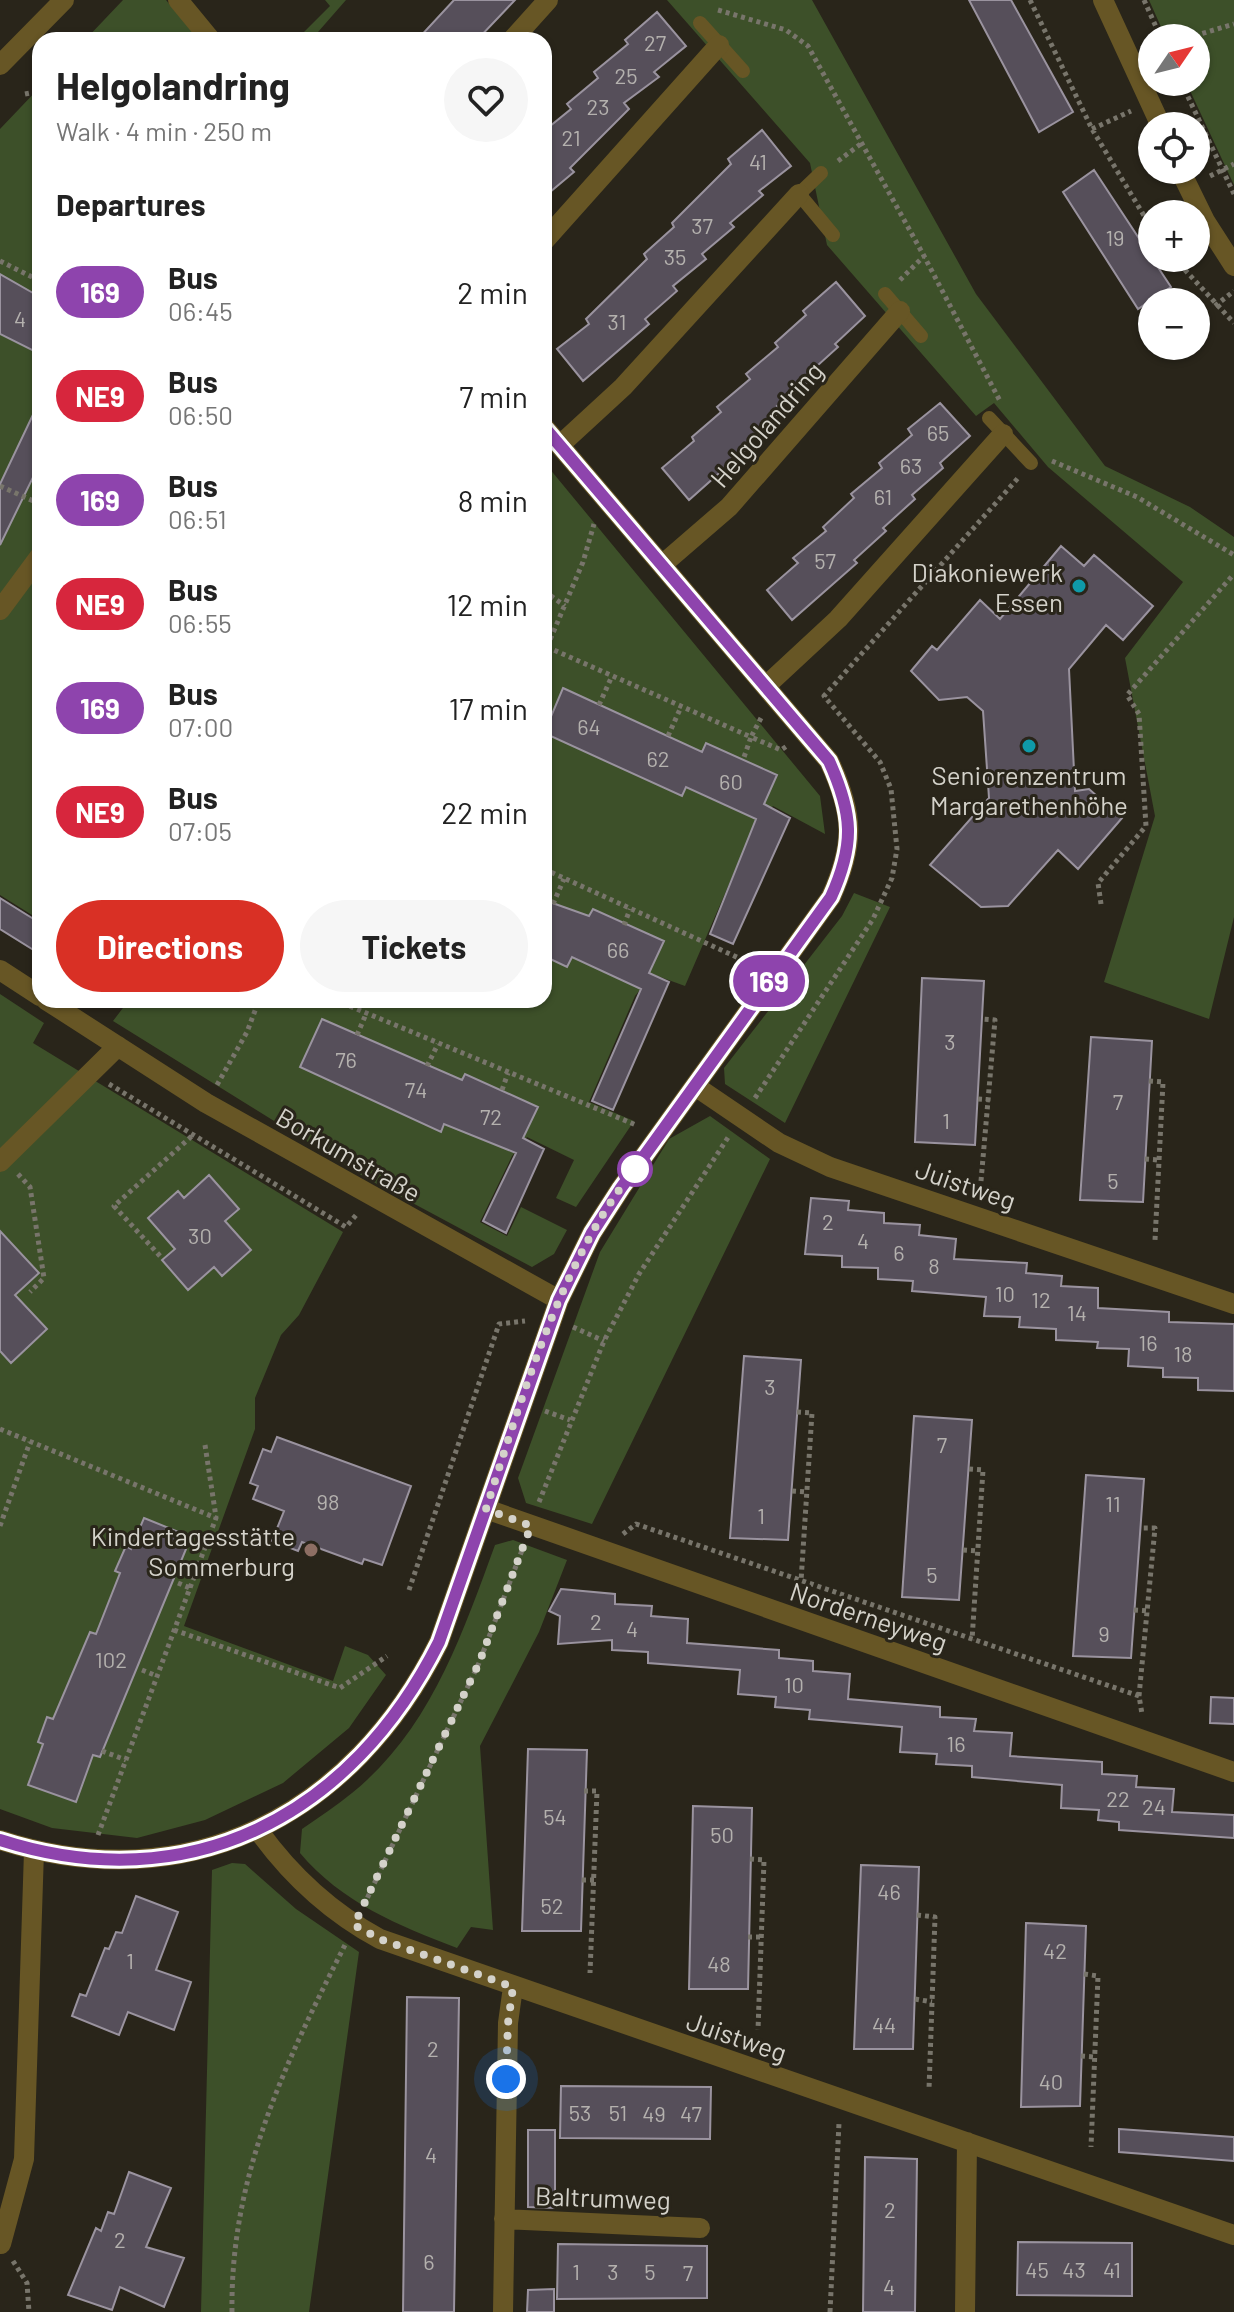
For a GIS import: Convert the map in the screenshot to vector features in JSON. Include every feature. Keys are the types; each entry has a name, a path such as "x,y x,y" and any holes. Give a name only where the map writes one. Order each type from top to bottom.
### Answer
{"street":[{"path":"32,32 64,0"},
{"path":"178,0 204,32"},
{"path":"519,32 548,0"},
{"path":"1103,0 1155,112"},
{"path":"0,65 32,32"},
{"path":"552,232 719,45"},
{"path":"1187,184 1234,266"},
{"path":"560,445 623,387 799,194"},
{"name":"Helgolandring","path":"663,564 729,507 900,311"},
{"path":"767,685 838,619 1003,434"},
{"path":"0,1840 34,1851 89,1861 151,1859 258,1830 298,1809 338,1778 381,1733 422,1676 439,1642 556,1309 592,1233 831,897 848,853 850,821 842,789 829,761 552,436"},
{"path":"0,610 32,567"},
{"path":"0,970 32,991"},
{"name":"Borkumstraße","path":"59,1008 206,1103 556,1309"},
{"path":"2,1160 118,1046"},
{"name":"Juistweg","path":"695,1086 779,1143 830,1167 1234,1304"},
{"name":"Norderneyweg","path":"486,1509 1234,1772"},
{"name":"Juistweg","path":"258,1830 284,1867 354,1925 380,1939 1234,2235"},
{"path":"1,2244 24,2159 34,1851"},
{"name":"Baltrumweg","path":"503,2312 508,2023 513,1987"},
{"path":"965,2312 967,2142"},
{"name":"Baltrumweg","path":"504,2219 700,2228"}],"lane":[{"path":"700,23 743,71"},
{"path":"821,173 799,194 833,235"},
{"path":"885,294 921,336"},
{"path":"989,418 1031,463"}],"path":[{"path":"1030,0 1092,129 1138,206"},
{"path":"1144,0 1155,24"},
{"path":"714,9 797,35 808,46 1001,403 989,418"},
{"path":"1210,31 1234,24"},
{"path":"25,94 32,93"},
{"path":"1188,96 1234,194"},
{"path":"1092,129 1150,102"},
{"path":"821,173 862,143"},
{"path":"885,294 924,256"},
{"path":"0,261 32,277"},
{"path":"1186,272 1234,323"},
{"path":"1215,306 1234,291"},
{"path":"232,2312 235,2244 247,2180 287,2060 479,1663 570,1420 604,1341 660,1237 853,952 892,878 897,849 891,789 880,762 824,696 1031,463 1044,457 1137,497 1234,555"},
{"path":"0,486 32,500"},
{"path":"552,636 583,562 603,495"},
{"path":"1101,904 1098,883 1146,826 1139,714 1127,695 1234,574"},
{"path":"552,597 565,606"},
{"path":"552,652 751,737"},
{"path":"599,705 612,676"},
{"path":"668,736 681,707"},
{"path":"743,760 760,719"},
{"path":"552,873 774,974"},
{"path":"553,904 564,879"},
{"path":"624,925 630,909"},
{"path":"206,1103 247,1032 256,1008"},
{"path":"353,1008 659,1135"},
{"path":"357,1035 366,1014"},
{"path":"981,1181 991,1100 995,1020 982,1019"},
{"path":"427,1066 438,1044"},
{"path":"92,1073 346,1227 371,1198"},
{"path":"502,1090 508,1073"},
{"path":"1149,1081 1163,1082 1155,1240"},
{"path":"978,1099 991,1100"},
{"path":"160,1256 114,1206 193,1135"},
{"path":"1145,1159 1158,1160"},
{"path":"2,1160 30,1187 44,1278 30,1292"},
{"path":"409,1590 499,1324 556,1309 604,1341"},
{"path":"538,1409 570,1420"},
{"path":"797,1412 812,1413 801,1581"},
{"path":"0,1429 216,1518"},
{"path":"0,1526 30,1442"},
{"path":"89,1861 216,1518 205,1445"},
{"path":"969,1469 983,1470 972,1640"},
{"path":"792,1491 807,1492"},
{"path":"616,1540 636,1524 1139,1696"},
{"path":"1140,1528 1155,1528 1139,1696 1147,1743"},
{"path":"963,1550 978,1551"},
{"path":"178,1583 190,1588"},
{"path":"1134,1610 1148,1611"},
{"path":"174,1630 340,1688 387,1656"},
{"path":"142,1670 157,1676"},
{"path":"102,1751 126,1760"},
{"path":"584,1791 597,1791 590,1973"},
{"path":"750,1859 764,1860 758,2030"},
{"path":"582,1880 594,1880"},
{"path":"917,1915 935,1917 929,2089"},
{"path":"748,1937 762,1937"},
{"path":"1084,1974 1098,1976 1091,2147"},
{"path":"915,1999 932,2002"},
{"path":"1081,2056 1094,2057"},
{"path":"830,2312 840,2146 838,2098"},
{"path":"1,2244 27,2283 29,2312"}],"green space":[{"path":"123,0 166,0 192,32 93,32"},
{"path":"325,0 346,0 318,32 304,32 330,6"},
{"path":"667,0 812,0 976,294 1105,466 1190,507 1234,537 1234,917 1209,1019 1104,982 1155,816 1125,658 1183,582 1048,467 994,403 976,416 827,245 810,163"},
{"path":"1149,0 1234,0 1234,185 1210,134 1210,112 1200,112 1193,96 1210,96 1210,24 1160,24"},
{"path":"32,95 32,915 0,895 0,129"},
{"path":"552,472 820,796 825,834 773,806 755,824 685,986 652,974 635,996 589,1102 634,1121 576,1207 556,1198 574,1160 527,1137 512,1156 480,1222 507,1236 521,1207 567,1230 554,1254 532,1267 366,1178 113,1021 123,1008 552,1008"},
{"path":"854,893 890,907 785,1123 725,1084 724,1068 842,916"},
{"path":"0,994 44,1023 33,1043 343,1232 299,1315 281,1335 255,1398 255,1429 184,1626 333,1681 345,1646 368,1655 386,1675 349,1728 283,1783 205,1820 137,1838 52,1828 0,1809"},
{"path":"710,1116 770,1159 592,1524 526,1503 518,1478 600,1252 669,1139"},
{"path":"513,1540 567,1560 539,1632 480,1746 493,1930 471,1927 457,1948 414,1931 352,1899 300,1853 302,1829 352,1793 403,1740 423,1711 456,1646 495,1545"},
{"path":"232,1863 245,1864 296,1909 359,1952 309,2312 201,2312 212,1870"}],"building":[{"path":"454,0 515,0 485,32 424,32"},
{"path":"969,0 1011,0 1073,112 1039,132"},
{"path":"657,12 686,46 654,72 659,77 624,103 629,109 570,168 574,172 552,190 552,124 571,109 567,104 598,78 594,72 628,44 625,40"},
{"path":"762,130 791,166 759,191 763,195 730,223 734,227 702,254 706,259 673,286 677,291 645,319 649,324 583,381 557,349 589,324 586,319 647,259 644,254 674,227 672,223 731,164 728,159"},
{"path":"1094,170 1138,237 1138,272 1161,272 1171,287 1138,288 1138,309 1063,192"},
{"path":"0,274 32,292 32,350 0,334"},
{"path":"836,282 865,316 835,344 838,347 807,375 811,380 777,406 781,411 750,438 753,443 689,500 662,468 694,441 692,437 721,412 717,407 750,379 746,374 778,347 775,343 806,315 803,311"},
{"path":"940,403 970,436 940,463 943,468 912,495 915,499 854,560 857,563 792,620 767,590 798,563 793,558 826,531 823,527 854,498 851,494 882,468 879,463 912,435 908,429"},
{"path":"32,417 32,479 0,545 0,484"},
{"name":"Seniorenzentrum Margarethenhöhe","path":"1061,546 1084,566 1094,555 1153,606 1123,640 1106,625 1069,669 1075,791 1089,789 1122,818 1078,869 1058,850 1008,906 981,907 930,865 989,798 983,711 967,697 939,700 911,671 932,646 937,650 980,600 1000,619"},
{"path":"563,688 702,752 706,743 777,775 764,804 790,818 733,944 710,934 756,819 686,787 682,796 552,737 552,714"},
{"path":"0,898 32,918 32,949 0,929"},
{"path":"552,903 589,916 593,909 664,941 649,973 669,982 613,1110 592,1101 641,989 572,957 567,967 552,960"},
{"path":"922,978 984,981 975,1145 915,1142"},
{"path":"322,1019 462,1080 465,1074 538,1107 523,1138 544,1149 506,1233 483,1221 516,1153 444,1124 441,1132 300,1067"},
{"path":"1091,1037 1152,1041 1143,1202 1080,1200"},
{"path":"209,1175 239,1209 225,1221 251,1250 222,1276 214,1267 188,1290 162,1260 175,1249 148,1218 178,1191 184,1198"},
{"path":"811,1198 849,1201 848,1210 884,1213 884,1223 920,1225 919,1235 956,1239 954,1259 1027,1263 1026,1273 1062,1276 1061,1286 1098,1288 1098,1308 1169,1312 1169,1322 1234,1324 1234,1391 1198,1390 1198,1378 1163,1377 1163,1368 1128,1366 1129,1349 1097,1348 1098,1342 1056,1340 1056,1329 1019,1327 1020,1317 984,1316 986,1297 912,1291 913,1281 878,1279 878,1268 842,1267 842,1256 805,1254"},
{"path":"0,1231 39,1273 15,1295 47,1329 11,1363 0,1351"},
{"path":"744,1356 801,1360 788,1540 730,1538"},
{"path":"914,1416 972,1420 959,1600 902,1597"},
{"path":"277,1437 411,1486 382,1565 364,1559 362,1564 302,1542 298,1551 272,1541 284,1511 253,1499 258,1486 250,1483 263,1449 271,1452"},
{"path":"1086,1475 1144,1479 1131,1658 1073,1656"},
{"path":"144,1518 191,1537 100,1757 93,1755 76,1802 28,1785 43,1744 38,1742 47,1717 53,1719 90,1632 96,1634 120,1573 115,1571 126,1546 131,1549"},
{"path":"561,1589 615,1594 615,1604 652,1606 651,1616 688,1619 687,1643 779,1650 779,1658 813,1661 813,1671 850,1674 848,1699 940,1707 940,1717 976,1719 974,1731 1012,1733 1010,1756 1102,1762 1102,1774 1137,1776 1136,1787 1174,1789 1172,1812 1234,1815 1234,1838 1119,1830 1119,1822 1098,1820 1099,1810 1061,1808 1062,1785 972,1777 972,1766 936,1764 937,1754 900,1752 902,1727 809,1719 810,1710 775,1707 776,1697 738,1694 740,1670 648,1663 648,1652 612,1650 612,1640 558,1644 560,1616 549,1611"},
{"path":"1211,1697 1234,1698 1234,1724 1210,1723"},
{"path":"528,1749 587,1750 581,1931 522,1931"},
{"path":"693,1806 752,1808 748,1989 689,1989"},
{"path":"861,1865 919,1867 913,2049 854,2049"},
{"path":"136,1896 178,1912 156,1970 191,1982 174,2030 128,2012 119,2035 72,2016 80,1994 86,1996 105,1948 109,1949 116,1932 122,1933"},
{"path":"1026,1923 1086,1926 1080,2106 1021,2107"},
{"path":"407,1997 459,1998 454,2312 403,2312"},
{"path":"561,2086 711,2087 710,2139 560,2138"},
{"path":"1119,2129 1234,2137 1234,2161 1119,2152"},
{"path":"528,2130 555,2130 555,2208 528,2207"},
{"path":"865,2157 917,2159 915,2312 863,2312"},
{"path":"129,2172 171,2188 146,2247 184,2258 164,2307 120,2287 112,2310 68,2295 96,2228 101,2231 108,2212 114,2214"},
{"path":"1018,2242 1132,2243 1132,2296 1017,2295"},
{"path":"558,2244 707,2246 707,2298 557,2299"},
{"path":"554,2289 554,2312 527,2312 528,2290"}],"bus line":[{"name":"169","path":"0,1840 34,1851 89,1861 151,1859 209,1846 258,1830 298,1809 338,1778 381,1733 422,1676 439,1642 559,1300 592,1233 621,1188 831,897 842,873 848,853 850,821 842,789 829,761 807,731 552,436"}],"place":[{"name":"Diakoniewerk Essen","path":"1079,586"},
{"name":"Seniorenzentrum Margarethenhöhe","path":"1029,746"},
{"name":"Kindertagesstätte Sommerburg","path":"311,1550"}],"route":[{"path":"506,2079 513,1987 380,1939 354,1925 479,1663 531,1526 486,1509 559,1300 592,1233 635,1169"}]}
